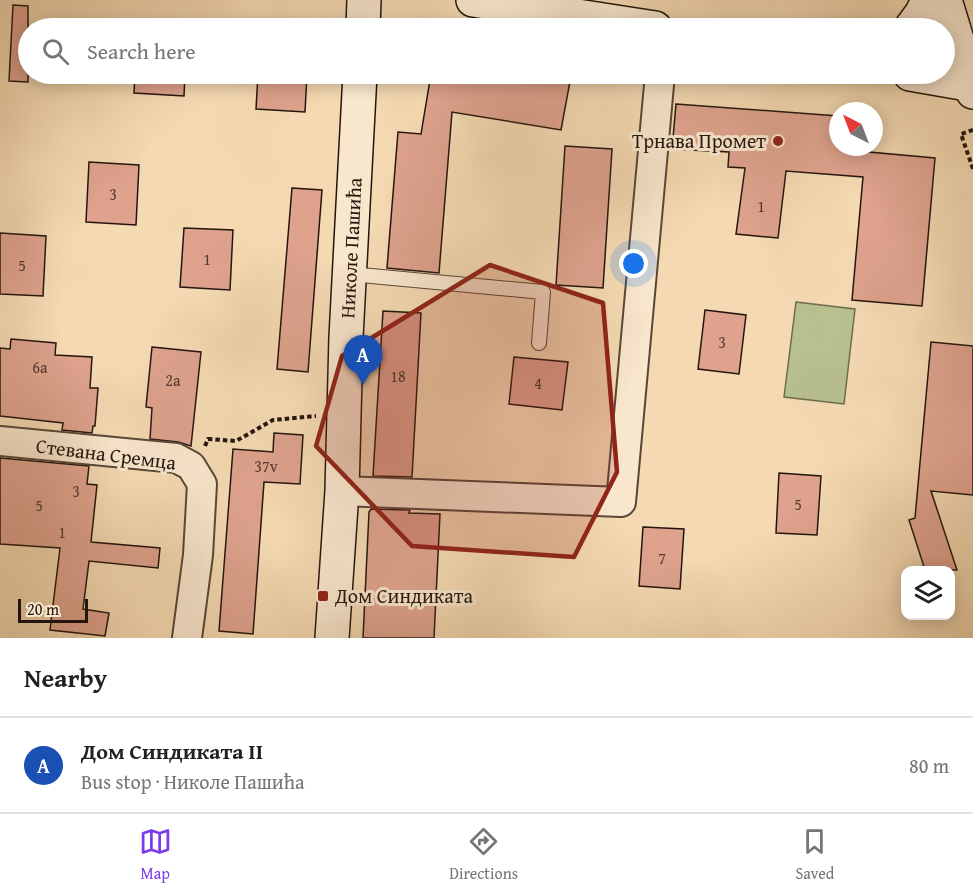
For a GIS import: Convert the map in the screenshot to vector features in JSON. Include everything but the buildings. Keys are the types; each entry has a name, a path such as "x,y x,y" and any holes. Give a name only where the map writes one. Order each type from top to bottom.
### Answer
{"street":[{"path":"363,18 364,0"},
{"path":"473,0 590,18"},
{"path":"918,18 928,0"},
{"path":"945,0 951,18"},
{"path":"955,32 972,87 955,83"},
{"name":"Николе Пашића","path":"332,638 342,490 360,84"},
{"path":"342,490 621,502 659,84"},
{"name":"Стевана Сремца","path":"0,441 176,459 191,466 202,484 198,555 187,638"}],"lane":[{"path":"350,274 543,292 539,343"}],"path":[{"path":"973,130 961,134 973,169"},
{"path":"207,439 236,441 273,420 344,414"}],"highlighted area":[{"path":"490,265 603,303 617,472 574,557 412,546 316,446 342,356"}],"green space":[{"path":"796,302 855,309 844,404 784,397"}],"place":[{"name":"Трнава Промет","path":"778,141"},
{"name":"Дом Синдиката II","path":"363,385"},
{"name":"Дом Синдиката","path":"323,596"}]}
